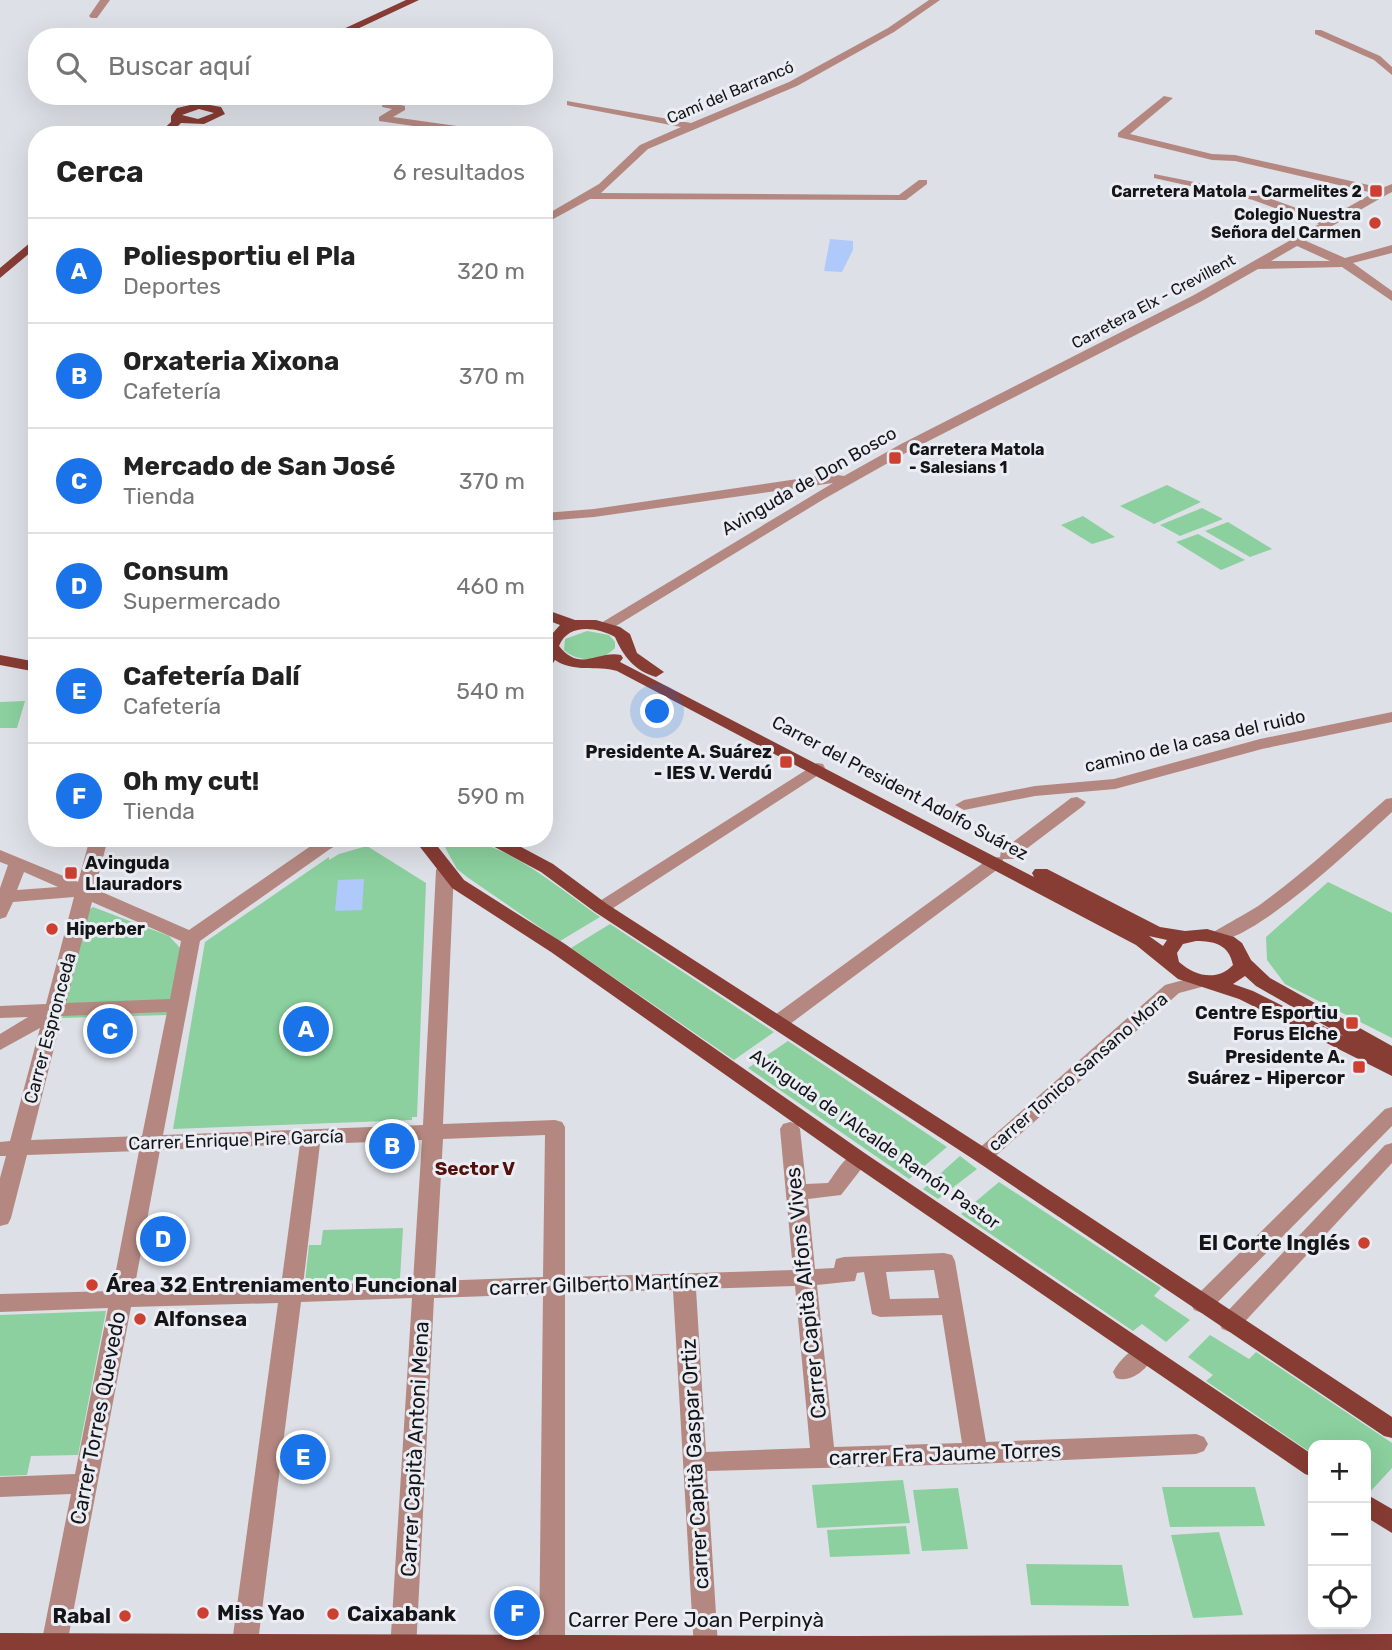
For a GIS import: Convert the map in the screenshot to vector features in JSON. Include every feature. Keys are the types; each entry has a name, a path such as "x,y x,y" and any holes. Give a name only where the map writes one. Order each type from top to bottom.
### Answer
{"main road":[{"path":"351,28 414,0"},
{"path":"172,126 176,123 176,114 181,110 203,106 217,109 220,114 208,120 192,122 177,118"},
{"path":"185,126 192,122"},
{"path":"0,274 28,251"},
{"path":"553,617 576,626 606,626"},
{"path":"553,637 576,626"},
{"name":"Carrer del President Adolfo Suárez","path":"606,626 622,634 630,655 636,661 1002,858 1152,946 1171,964"},
{"path":"553,643 561,658 581,664"},
{"path":"553,670 581,664 604,663 620,655 626,645"},
{"path":"0,653 28,653"},
{"path":"0,660 28,665"},
{"name":"Carrer del President Adolfo Suárez","path":"604,663 623,668 817,768 1155,932 1184,937"},
{"name":"Avinguda de l'Alcalde Ramón Pastor","path":"430,847 458,884 564,952 859,1159 1308,1464"},
{"path":"510,847 572,885 601,908 983,1156 1392,1429"},
{"path":"1392,1055 1263,982 1242,960 1231,943 1197,934 1184,937 1170,946 1168,953 1171,964 1185,975 1247,995 1392,1069"},
{"path":"1206,981 1231,978 1239,972 1242,960"},
{"path":"1371,1508 1392,1524"},
{"name":"Carrer Pere Joan Perpinyà","path":"0,1643 53,1647 705,1646 850,1649 1392,1645"}],"street":[{"path":"94,16 105,0"},
{"name":"Camí del Barrancó","path":"553,216 610,181 632,155 644,147 793,84 891,30 936,0"},
{"path":"1318,32 1377,58 1392,72"},
{"path":"1168,98 1122,135 1212,157 1236,158 1388,190"},
{"path":"572,103 690,126"},
{"path":"386,105 401,108 383,119 434,126"},
{"path":"1158,176 1256,197 1330,224"},
{"path":"849,196 852,182"},
{"path":"586,196 902,198 923,182"},
{"name":"Carretera Elx - Crevillent","path":"1037,379 1198,298 1388,190"},
{"path":"1298,242 1345,263 1392,297"},
{"path":"1256,265 1345,263 1392,249"},
{"name":"Avinguda de Don Bosco","path":"606,626 846,481 1037,379"},
{"path":"553,516 831,478 846,481"},
{"name":"camino de la casa del ruido","path":"964,805 1035,791 1115,784 1260,744 1392,717"},
{"path":"601,908 817,768"},
{"path":"779,1022 1077,802"},
{"path":"1216,937 1245,925 1313,872 1392,803"},
{"name":"Carrer Espronceda","path":"0,1218 9,1149 54,1010 97,847"},
{"path":"0,855 191,938 321,847"},
{"path":"18,863 2,902 86,891"},
{"name":"Carrer Capità Antoni Mena","path":"403,1648 446,870"},
{"path":"1242,960 1240,941 1245,925"},
{"name":"Carrer Torres Quevedo","path":"53,1647 191,938"},
{"name":"carrer Tonico Sansano Mora","path":"1171,964 1172,989"},
{"name":"carrer Tonico Sansano Mora","path":"983,1156 1172,989 1206,981"},
{"path":"0,1012 178,1005"},
{"path":"0,1043 54,1010"},
{"path":"1202,1304 1392,1114"},
{"name":"Carrer Enrique Pire García","path":"9,1149 555,1127 555,1286"},
{"name":"Carrer Capità Alfons Vives","path":"790,1129 796,1192 813,1277 822,1458"},
{"path":"244,1647 311,1137"},
{"path":"1230,1323 1392,1150"},
{"path":"796,1192 834,1189 859,1159"},
{"name":"carrer Gilberto Martínez","path":"0,1303 813,1277 846,1275 844,1265 944,1261 950,1306"},
{"path":"874,1264 880,1308 950,1306 975,1454"},
{"name":"carrer Capità Gaspar Ortiz","path":"684,1281 705,1646"},
{"path":"552,1648 555,1286"},
{"path":"1124,1372 1145,1353"},
{"name":"carrer Fra Jaume Torres","path":"695,1462 1196,1444"},
{"path":"0,1487 85,1483"}],"green space":[{"path":"1167,485 1201,502 1154,524 1120,506"},
{"path":"1202,508 1223,519 1180,536 1160,525"},
{"path":"1083,516 1115,537 1092,544 1061,525"},
{"path":"1228,522 1272,549 1250,557 1205,531"},
{"path":"1198,534 1245,560 1221,570 1176,542"},
{"path":"587,631 609,635 615,642 615,648 604,656 590,659 576,657 564,650 565,639"},
{"path":"25,701 17,728 0,728 0,702"},
{"path":"369,847 426,883 417,1117 412,1117 412,1120 173,1129 205,942 329,857 329,860 339,854"},
{"path":"445,847 491,847 528,866 600,917 560,941 457,869"},
{"path":"1328,882 1392,913 1392,1038 1285,984 1267,960 1266,937"},
{"path":"93,907 169,936 182,950 168,1015 62,1018 87,911"},
{"path":"610,924 774,1032 734,1060 571,948"},
{"path":"788,1041 947,1147 909,1179 748,1068"},
{"path":"960,1156 977,1169 938,1199 923,1189"},
{"path":"999,1182 1161,1288 1154,1296 1190,1320 1166,1342 1142,1324 1133,1331 961,1214"},
{"path":"403,1228 400,1279 305,1282 309,1245 321,1245 323,1230"},
{"path":"106,1311 78,1455 31,1456 27,1475 0,1476 0,1315"},
{"path":"1210,1335 1249,1359 1256,1352 1392,1443 1392,1468 1371,1491 1371,1440 1308,1440 1308,1451 1206,1381 1213,1375 1188,1357"},
{"path":"903,1480 910,1523 817,1528 812,1485"},
{"path":"1162,1487 1255,1487 1265,1526 1170,1527"},
{"path":"958,1488 968,1549 922,1551 913,1490"},
{"path":"906,1526 910,1554 830,1557 827,1530"},
{"path":"1219,1532 1243,1615 1193,1618 1171,1535"},
{"path":"1026,1564 1122,1565 1129,1606 1031,1605"}],"water":[{"path":"830,239 853,241 853,250 842,272 824,271"},
{"path":"364,879 362,910 335,911 338,880"}],"place":[{"name":"Carretera Matola - Carmelites 2","path":"1376,191"},
{"name":"Colegio Nuestra Señora del Carmen","path":"1375,223"},
{"name":"Carretera Matola - Salesians 1","path":"895,458"},
{"name":"Presidente A. Suárez - IES V. Verdú","path":"786,762"},
{"name":"Avinguda Llauradors","path":"71,873"},
{"name":"Hiperber","path":"52,929"},
{"name":"Centre Esportiu Forus Elche","path":"1352,1023"},
{"name":"Poliesportiu el Pla","path":"306,1029"},
{"name":"Mercado de San José","path":"110,1031"},
{"name":"Presidente A. Suárez - Hipercor","path":"1359,1067"},
{"name":"Orxateria Xixona","path":"392,1146"},
{"name":"Consum","path":"163,1239"},
{"name":"El Corte Inglés","path":"1364,1243"},
{"name":"Área 32 Entreniamento Funcional","path":"92,1285"},
{"name":"Alfonsea","path":"140,1319"},
{"name":"Cafetería Dalí","path":"303,1457"},
{"name":"Miss Yao","path":"203,1613"},
{"name":"Oh my cut!","path":"517,1613"},
{"name":"Caixabank","path":"333,1614"},
{"name":"Rabal","path":"125,1616"}],"district":[{"name":"Sector V","path":"475,1168"}]}
